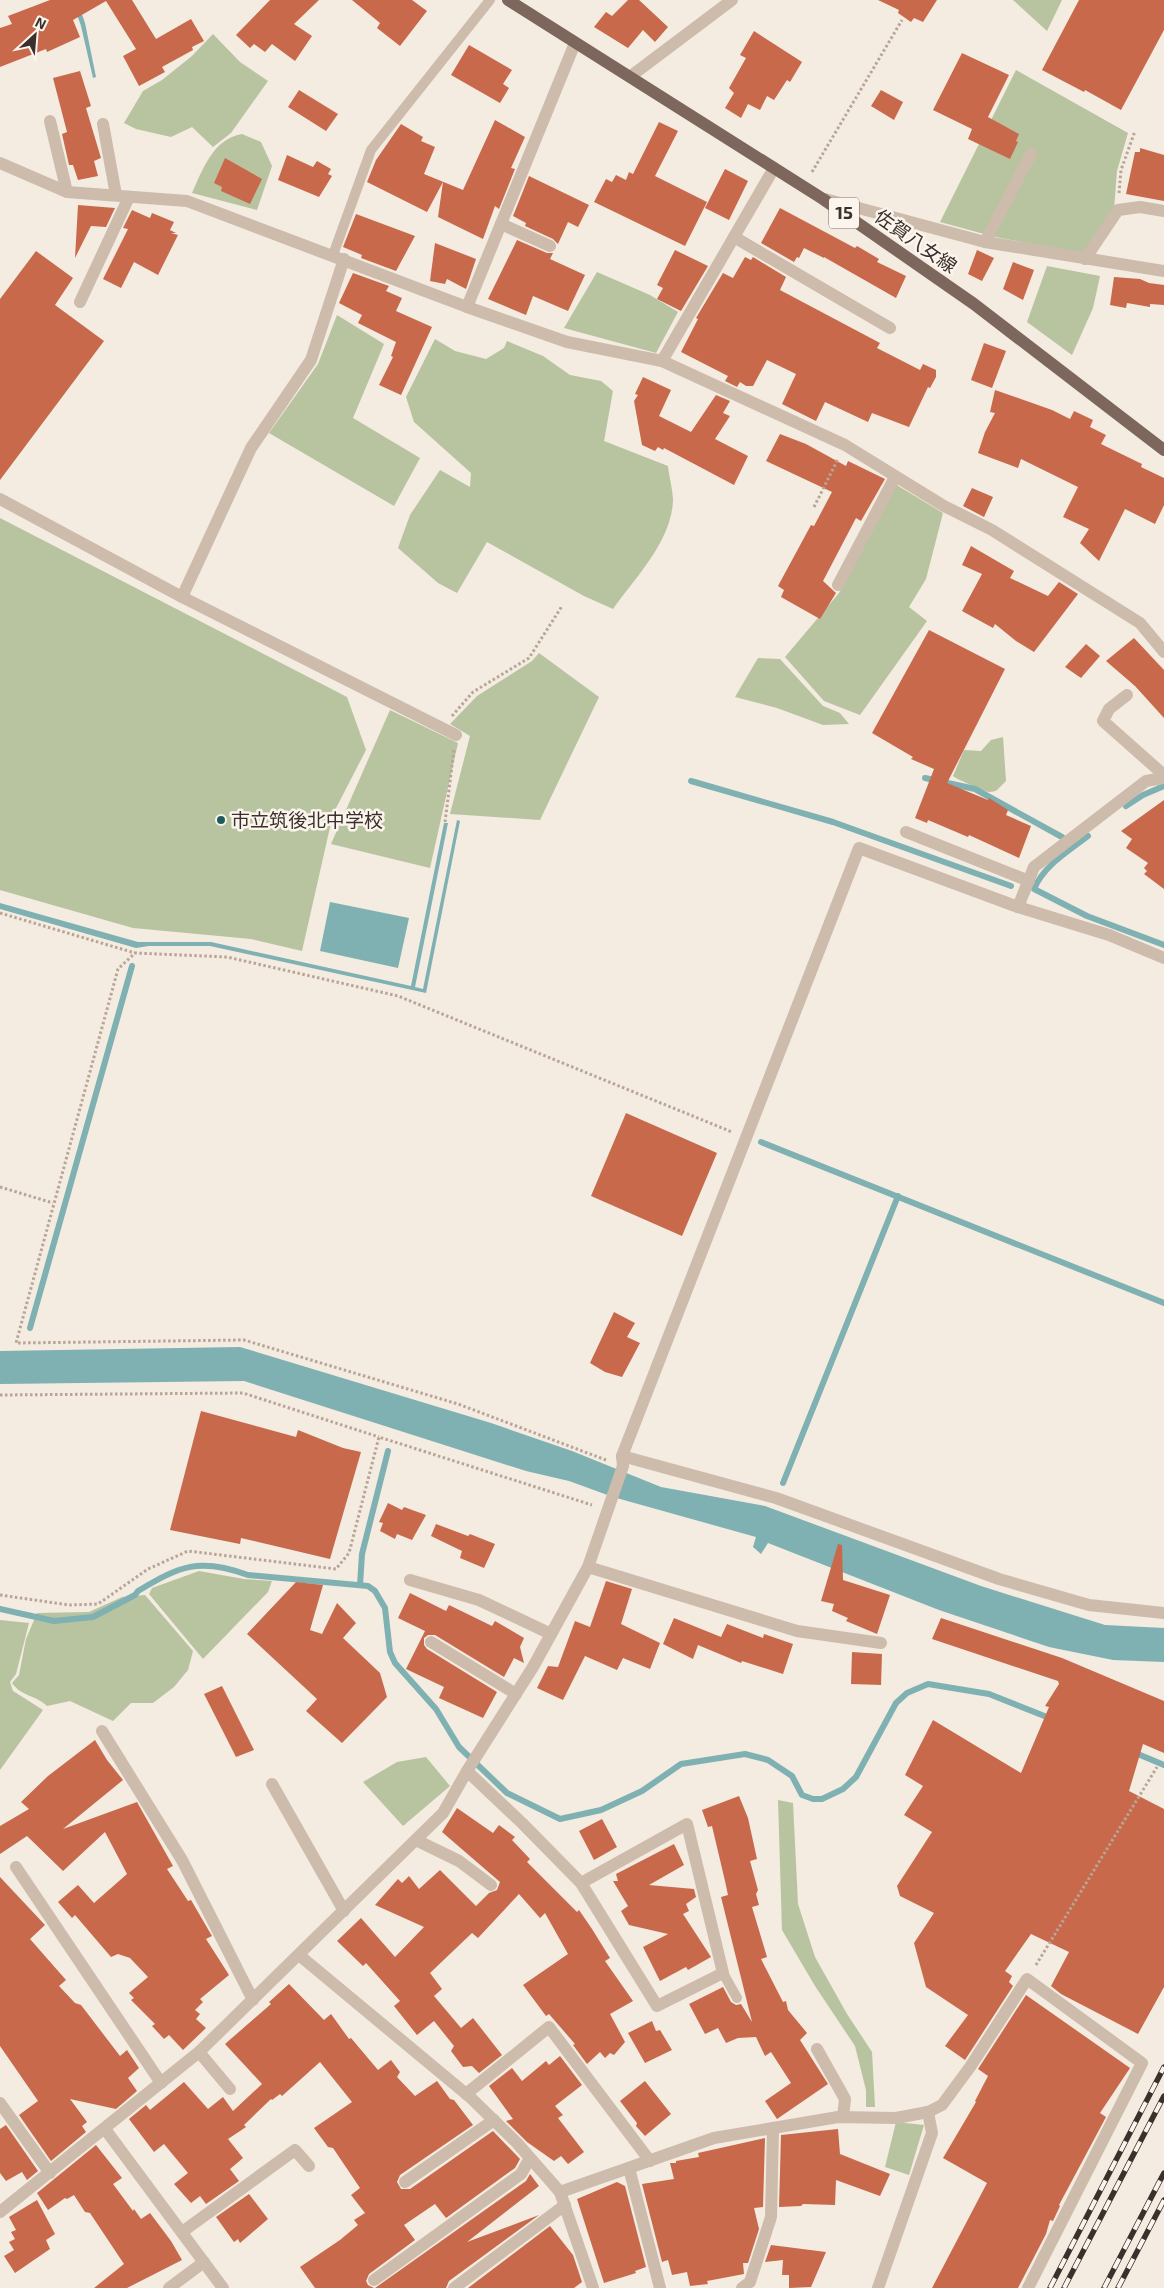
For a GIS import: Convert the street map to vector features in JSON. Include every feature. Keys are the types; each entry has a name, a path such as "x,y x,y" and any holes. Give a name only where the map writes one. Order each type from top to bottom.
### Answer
{"main road":[{"name":"佐賀八女線","path":"508,0 823,199 974,304 1164,450"}],"street":[{"path":"631,76 732,0"},
{"path":"467,307 575,43"},
{"path":"50,121 67,192"},
{"path":"80,302 123,196 103,124"},
{"path":"985,242 1031,154"},
{"path":"0,163 67,192 187,201 467,307 567,342 662,361 845,445 944,506 992,530 1140,623 1164,652"},
{"path":"662,361 774,168"},
{"path":"823,199 985,242 1085,260 1164,271"},
{"path":"1085,260 1118,210 1140,207 1164,211"},
{"path":"501,224 550,246"},
{"path":"734,237 890,328"},
{"path":"182,597 251,448 311,360 338,257"},
{"path":"838,585 895,477"},
{"path":"0,499 182,597 456,735"},
{"path":"1127,695 1109,709 1103,721 1164,776"},
{"path":"1018,906 1034,867 1146,780 1164,776"},
{"path":"906,832 1029,881"},
{"path":"0,2212 199,2052 443,1813 467,1771 516,1694 588,1567 609,1511 622,1461 859,848 1018,906 1110,935 1164,958"},
{"path":"622,1461 776,1498 999,1579 1089,1605 1164,1613"},
{"path":"588,1567 797,1631 881,1643"},
{"path":"410,1580 479,1600 551,1634"},
{"path":"431,1642 516,1694"},
{"path":"102,1731 182,1860 253,2000"},
{"path":"467,1771 581,1883 657,2006 724,1973 687,1824 581,1883"},
{"path":"272,1784 344,1911"},
{"path":"416,1840 459,1861 491,1886"},
{"path":"16,1867 161,2083"},
{"path":"299,1955 466,2094 530,2158 560,2192 593,2288"},
{"path":"560,2192 714,2138 842,2117 896,2118 928,2112 942,2105 970,2067 1027,1979 1142,2062 1028,2288"},
{"path":"466,2094 549,2027 650,2161"},
{"path":"817,2049 844,2099 842,2117"},
{"path":"199,2052 230,2089"},
{"path":"0,2104 50,2173"},
{"path":"878,2288 932,2133 928,2112"},
{"path":"406,2182 494,2120"},
{"path":"742,2288 750,2282 772,2217 773,2128"},
{"path":"105,2129 223,2288"},
{"path":"182,2232 295,2150 309,2166"},
{"path":"374,2280 522,2174 530,2158"},
{"path":"629,2168 660,2288"},
{"path":"454,2288 564,2205"},
{"path":"169,2288 204,2262"}],"lane":[{"path":"338,257 371,150 490,0"},
{"path":"724,1973 737,1998"}],"path":[{"path":"810,174 902,20"},
{"path":"1118,210 1121,170 1135,131"},
{"path":"814,507 845,445"},
{"path":"442,728 473,692 529,658 562,606"},
{"path":"445,822 456,735"},
{"path":"0,913 135,953 227,957 398,996 746,1138"},
{"path":"135,953 118,969 16,1343 244,1340 458,1404 622,1461"},
{"path":"0,1188 53,1202"},
{"path":"0,1395 243,1393 609,1511"},
{"path":"0,1595 69,1605 98,1604 148,1569 188,1551 336,1569 349,1553 379,1437"},
{"path":"1027,1979 1157,1767"}],"green space":[{"path":"1013,0 1062,0 1047,31"},
{"path":"213,34 240,62 268,81 231,133 213,147 192,127 171,137 136,129 124,123 143,91 162,80 192,56"},
{"path":"1016,70 1128,133 1117,171 1114,210 1085,254 995,237 940,222"},
{"path":"242,134 261,142 272,166 257,210 192,193 210,156 224,142"},
{"path":"1047,266 1100,276 1093,308 1072,355 1027,322"},
{"path":"597,272 650,295 678,312 656,353 564,328"},
{"path":"337,315 384,344 353,418 420,458 394,506 269,433 318,364"},
{"path":"435,339 455,351 486,359 504,348 507,341 543,356 570,375 601,381 613,391 604,441 668,466 673,501 666,531 650,559 613,609 584,596 487,542 457,593 438,583 398,548 410,515 440,470 470,487 471,473 414,422 406,397"},
{"path":"895,484 943,513 926,579 909,607 927,621 860,715 824,701 785,657 839,593"},
{"name":"市立筑後北中学校","path":"0,518 347,697 366,750 333,814 302,951 251,939 133,928 0,890"},
{"path":"539,653 599,697 540,820 450,814 470,736 450,724 477,696 532,661"},
{"path":"758,658 780,659 823,706 840,713 849,724 823,725 777,708 735,697"},
{"path":"390,710 458,743 430,868 331,844"},
{"path":"1003,737 1006,781 997,790 986,791 953,776 964,750 981,751 991,740"},
{"path":"199,1571 244,1579 272,1581 268,1592 203,1659 149,1594 152,1588"},
{"path":"145,1595 193,1651 188,1670 174,1687 153,1703 131,1703 113,1721 70,1701 47,1706 43,1702 20,1691 12,1683 19,1675 26,1639 37,1613 89,1612 122,1597"},
{"path":"0,1620 29,1623 16,1674 10,1682 13,1691 43,1710 0,1770"},
{"path":"426,1757 450,1786 403,1826 363,1782 397,1762"},
{"path":"778,1800 793,1803 798,1904 815,1957 847,2014 872,2052 875,2107 866,2107 866,2090 855,2046 815,1986 782,1930"},
{"path":"896,2122 924,2125 909,2175 885,2167"}],"water":[{"path":"72,0 77,0 85,23 96,77 93,78 81,26"},
{"path":"457,820 460,821 426,993 210,946 149,946 136,948 0,909 0,903 138,942 211,942 411,986 444,823 448,823 415,987 423,989"},
{"path":"330,902 409,918 398,968 320,951"},
{"path":"240,1347 491,1423 572,1451 661,1487 765,1506 981,1586 1105,1625 1164,1628 1164,1662 1113,1660 1049,1647 939,1610 768,1543 761,1554 753,1547 756,1537 613,1497 569,1481 526,1471 244,1381 0,1384 0,1351"}],"building":[{"path":"50,0 132,0 156,39 191,19 204,41 192,47 193,50 162,67 165,72 139,86 123,56 136,49 106,1 73,20 80,37 47,52 46,49 0,67 0,28 12,24 8,16"},
{"path":"270,0 319,0 294,24 312,36 295,61 272,44 265,52 254,44 250,48 236,35"},
{"path":"352,0 412,0 427,11 400,46 377,28 380,23"},
{"path":"628,0 639,0 668,27 655,42 643,30 628,48 594,27 606,12 612,16"},
{"path":"878,0 937,0 923,22 914,18 911,22 898,13 899,10"},
{"path":"1079,0 1164,0 1164,30 1121,110 1085,90 1084,92 1042,70"},
{"path":"754,31 802,62 790,82 787,80 774,100 767,96 760,110 748,104 741,118 725,108 734,93 729,88 746,58 740,55"},
{"path":"469,45 512,70 503,84 509,88 500,103 451,75"},
{"path":"962,53 1009,75 988,117 1019,134 1016,141 1018,142 1010,159 968,139 972,129 933,110"},
{"path":"80,71 91,106 86,108 101,158 94,161 98,176 78,180 73,165 69,165 62,134 67,132 53,78"},
{"path":"299,90 338,114 326,131 288,107"},
{"path":"881,90 903,102 894,120 871,106"},
{"path":"495,120 525,137 511,168 515,169 499,209 495,206 483,239 438,217 443,182 427,212 367,182 376,160 401,124 423,137 421,141 435,147 424,174 463,190"},
{"path":"659,122 678,131 655,176 707,202 685,246 594,202 606,179 612,182 616,175 626,180 629,172 633,174"},
{"path":"1140,148 1164,155 1164,201 1126,194 1135,152 1140,152"},
{"path":"287,155 313,167 317,161 331,169 328,174 332,176 319,197 278,180"},
{"path":"225,158 262,179 250,204 221,191 222,187 214,183"},
{"path":"725,169 748,181 729,220 705,208"},
{"path":"529,176 589,205 578,227 568,222 558,244 553,239 525,226 526,223 513,216"},
{"path":"78,205 115,208 106,227 91,226 75,258"},
{"path":"780,208 855,248 857,246 879,259 877,262 906,276 896,298 824,257 804,248 799,258 797,257 794,262 761,243"},
{"path":"132,210 150,218 152,213 174,222 170,230 176,233 171,233 178,235 158,275 134,262 121,288 103,279 128,229 123,228"},
{"path":"356,214 415,236 396,271 361,258 362,255 343,247"},
{"path":"517,240 547,253 553,253 550,259 585,275 568,311 533,296 526,315 488,299"},
{"path":"435,243 476,259 466,289 447,279 445,284 430,281"},
{"path":"675,250 708,266 681,311 657,299 663,288 657,285"},
{"path":"977,250 994,258 982,281 968,274"},
{"path":"36,251 73,278 55,305 104,341 0,480 0,299"},
{"path":"745,257 751,260 753,257 786,277 780,290 880,343 877,348 920,370 923,364 936,370 936,377 930,388 928,387 909,427 872,413 868,422 825,402 816,421 782,404 796,374 767,360 753,386 746,386 740,382 737,387 725,381 728,376 681,352 698,319 696,318 723,273 733,278"},
{"path":"1013,262 1034,270 1023,300 1003,289"},
{"path":"353,273 389,286 386,291 402,298 396,311 432,327 401,395 379,385 393,357 391,356 396,342 358,323 362,315 339,303"},
{"path":"1114,277 1140,279 1149,283 1164,285 1164,305 1150,304 1150,307 1127,303 1126,308 1110,305"},
{"path":"984,343 1006,351 992,388 971,380"},
{"path":"643,377 671,390 659,416 691,432 716,395 730,401 723,413 730,416 715,439 748,456 734,485 664,448 663,450 658,447 655,451 642,445 634,401 638,395 635,394"},
{"path":"995,390 1052,410 1070,419 1074,411 1093,420 1090,427 1106,435 1101,444 1142,464 1141,467 1164,478 1164,505 1155,524 1125,509 1099,561 1080,543 1089,529 1063,517 1078,487 1021,459 1018,468 978,453 985,432 995,413 990,412"},
{"path":"780,434 806,444 846,466 848,461 885,479 861,521 856,518 823,581 836,593 820,619 781,597 784,590 778,586 811,525 814,526 832,492 766,461"},
{"path":"972,488 993,497 984,517 963,506"},
{"path":"971,546 1014,571 1010,578 1048,596 1059,582 1078,594 1034,652 1016,641 995,624 993,628 962,611 982,574 962,565"},
{"path":"929,630 1005,669 947,783 988,800 989,798 1008,810 1006,815 1031,826 1019,858 969,835 968,837 928,820 927,823 915,818 934,769 911,759 913,757 872,733"},
{"path":"1134,638 1164,670 1164,718 1135,686 1106,661"},
{"path":"1086,644 1100,656 1081,678 1065,667"},
{"path":"1164,800 1164,889 1144,874 1147,871 1144,868 1148,863 1126,848 1132,839 1121,831"},
{"path":"626,1113 717,1153 682,1236 591,1196"},
{"path":"614,1312 635,1323 627,1337 640,1343 622,1377 605,1372 590,1363"},
{"path":"201,1411 296,1437 298,1430 343,1448 361,1452 330,1559 241,1538 240,1544 170,1530"},
{"path":"388,1503 402,1510 404,1507 426,1515 412,1540 397,1534 395,1539 380,1531 383,1523 379,1522"},
{"path":"436,1524 495,1544 484,1568 460,1558 462,1551 431,1536"},
{"path":"838,1544 842,1545 843,1580 890,1595 877,1634 846,1621 848,1618 832,1611 834,1604 821,1601"},
{"path":"606,1581 632,1589 621,1624 660,1643 650,1669 623,1658 617,1670 585,1656 563,1700 537,1688 548,1666 558,1667 575,1621 590,1627"},
{"path":"296,1582 323,1585 310,1630 322,1634 337,1603 356,1623 343,1638 380,1673 387,1697 342,1743 306,1711 317,1699 247,1634"},
{"path":"410,1593 446,1611 449,1605 492,1626 495,1621 524,1638 520,1647 524,1663 514,1658 504,1677 435,1635 428,1635 424,1638 424,1645 427,1649 497,1692 483,1718 439,1698 444,1687 406,1669 425,1631 398,1618"},
{"path":"674,1618 721,1637 727,1624 763,1638 764,1634 793,1644 783,1674 742,1661 741,1663 698,1645 693,1659 663,1644"},
{"path":"941,1618 1062,1658 1164,1701 1164,1753 1143,1744 1129,1791 1164,1809 1164,1987 1138,2034 1061,1994 1051,1986 1069,1952 1031,1934 1005,1971 1012,1976 1009,1982 1013,1986 965,2060 945,2046 968,2015 926,1987 914,1943 934,1913 900,1896 897,1886 932,1832 904,1815 923,1786 905,1775 933,1720 1021,1773 1049,1707 1045,1706 1059,1684 1058,1681 932,1639"},
{"path":"852,1652 882,1654 881,1685 851,1684"},
{"path":"222,1686 254,1750 236,1757 204,1694"},
{"path":"95,1740 107,1760 123,1780 63,1829 137,1802 173,1866 167,1869 188,1901 191,1900 212,1936 206,1939 229,1975 200,1999 203,2002 195,2010 200,2014 196,2019 206,2028 183,2050 169,2035 164,2039 152,2026 155,2024 131,2000 134,1998 129,1993 148,1977 130,1958 118,1954 111,1957 75,1915 72,1918 58,1902 78,1885 94,1903 127,1874 105,1832 63,1871 27,1836 0,1854 0,1826 29,1809 21,1802 48,1776"},
{"path":"739,1796 748,1818 757,1859 750,1861 758,1890 756,1894 759,1905 752,1907 767,1957 761,1959 783,2002 786,2001 788,2010 807,2033 800,2040 828,2084 777,2119 765,2101 791,2083 771,2052 765,2056 756,2037 738,2038 726,2043 718,2028 705,2034 689,2004 723,1987 731,2002 736,2005 741,2004 752,2022 721,1897 728,1895 725,1881 712,1826 708,1827 702,1810"},
{"path":"457,1808 493,1833 499,1825 515,1837 512,1840 530,1859 527,1862 577,1912 579,1910 592,1929 610,1958 605,1961 633,2001 610,2014 625,2042 614,2055 610,2053 605,2058 600,2052 587,2064 573,2045 575,2044 549,2014 546,2016 523,1985 568,1954 545,1913 540,1918 519,1894 478,1938 472,1933 430,1973 442,1989 434,1996 461,2028 473,2018 502,2055 479,2073 472,2066 463,2067 451,2051 454,2046 434,2021 417,2035 394,2006 400,2001 366,1963 363,1966 337,1941 361,1918 395,1957 424,1927 375,1905 398,1879 402,1883 409,1876 419,1889 440,1870 476,1906 489,1893 497,1890 500,1882 442,1832"},
{"path":"602,1819 617,1847 594,1860 579,1831"},
{"path":"674,1844 684,1865 649,1885 694,1889 696,1897 686,1904 689,1911 683,1914 711,1957 688,1970 686,1967 660,1981 643,1947 668,1934 629,1925 621,1911 628,1906 613,1881 618,1881 616,1874"},
{"path":"0,1877 45,1925 30,1939 66,1980 59,1986 75,2003 81,2005 120,2056 127,2050 139,2068 128,2078 137,2091 116,2109 70,2099 87,2122 82,2126 86,2132 51,2161 19,2115 38,2101 0,2046"},
{"path":"289,1984 324,2020 331,2014 349,2039 351,2038 378,2070 391,2060 400,2072 397,2077 415,2096 437,2081 473,2125 400,2175 397,2182 401,2189 410,2189 493,2131 520,2159 515,2168 446,2218 435,2204 404,2225 415,2240 369,2274 366,2281 368,2285 374,2288 315,2288 300,2267 340,2240 358,2225 354,2220 365,2213 351,2195 360,2188 333,2148 328,2147 314,2128 352,2102 320,2062 282,2096 280,2094 271,2099 244,2125 246,2127 228,2139 243,2158 230,2169 239,2181 206,2204 200,2196 191,2203 174,2184 188,2173 164,2144 154,2152 129,2119 146,2105 150,2110 184,2082 208,2109 223,2097 233,2111 262,2084 225,2044 271,2004 269,2002"},
{"path":"1026,1995 1130,2068 1100,2113 1106,2117 1059,2205 1053,2221 1050,2220 1046,2234 1018,2288 932,2288 987,2183 943,2158 976,2102 988,2076 978,2069"},
{"path":"652,2021 656,2031 660,2030 672,2050 645,2063 628,2033"},
{"path":"560,2056 582,2085 555,2106 563,2115 558,2118 584,2152 568,2164 561,2156 554,2161 527,2142 506,2121 513,2119 489,2086 512,2068 522,2081 546,2061 549,2065"},
{"path":"645,2081 671,2114 645,2136 636,2126 637,2123 620,2101"},
{"path":"6,2125 38,2171 27,2180 22,2172 6,2181 0,2173 0,2129"},
{"path":"838,2129 840,2154 890,2174 880,2196 836,2180 835,2205 803,2204 801,2206 779,2207 781,2135"},
{"path":"765,2138 763,2207 754,2208 759,2229 748,2263 743,2263 744,2274 707,2281 708,2284 690,2286 687,2272 672,2275 668,2260 662,2262 642,2184 674,2179 670,2163 699,2157 698,2153"},
{"path":"96,2145 122,2178 113,2184 133,2211 134,2209 141,2219 150,2213 171,2241 182,2260 127,2288 94,2288 124,2264 90,2213 85,2212 74,2195 67,2199 65,2198 48,2210 37,2193"},
{"path":"530,2174 539,2186 467,2242 539,2215 449,2281 446,2288 375,2288 526,2181"},
{"path":"617,2182 625,2186 646,2267 635,2271 636,2273 604,2283 577,2199"},
{"path":"249,2194 268,2219 240,2243 238,2239 234,2242 216,2217"},
{"path":"37,2200 55,2234 46,2240 50,2249 15,2273 4,2256 14,2250 9,2242 15,2239 11,2232 16,2230 9,2217"},
{"path":"550,2226 573,2255 582,2282 574,2288 468,2288"},
{"path":"771,2245 826,2252 811,2287 789,2288 789,2275 782,2275 783,2260 765,2262"}],"waterway":[{"path":"925,778 975,789 1062,837"},
{"path":"691,781 833,822 1011,886"},
{"path":"1126,806 1143,795 1164,786"},
{"path":"1088,836 1050,866 1038,880 1034,889 1087,916 1164,945"},
{"path":"30,1328 132,966"},
{"path":"761,1142 1164,1303"},
{"path":"783,1483 898,1196"},
{"path":"360,1585 362,1554 388,1451"},
{"path":"0,1609 54,1621 93,1617 135,1595 138,1591 166,1575 190,1567 203,1566 216,1566 248,1575 368,1586 375,1591 385,1608 390,1652 395,1663 436,1709 459,1747 507,1793 560,1819 601,1810 642,1791 681,1764 745,1754 768,1760 792,1776 802,1795 813,1799 822,1799 843,1789 856,1777 896,1703 907,1693 928,1684 989,1694 1052,1719"},
{"path":"1133,1752 1164,1765"}],"railway":[{"path":"1050,2288 1164,2067"},
{"path":"1064,2288 1164,2096"},
{"path":"1104,2288 1164,2173"},
{"path":"1118,2288 1164,2200"}],"place":[{"name":"市立筑後北中学校","path":"221,820"}]}
